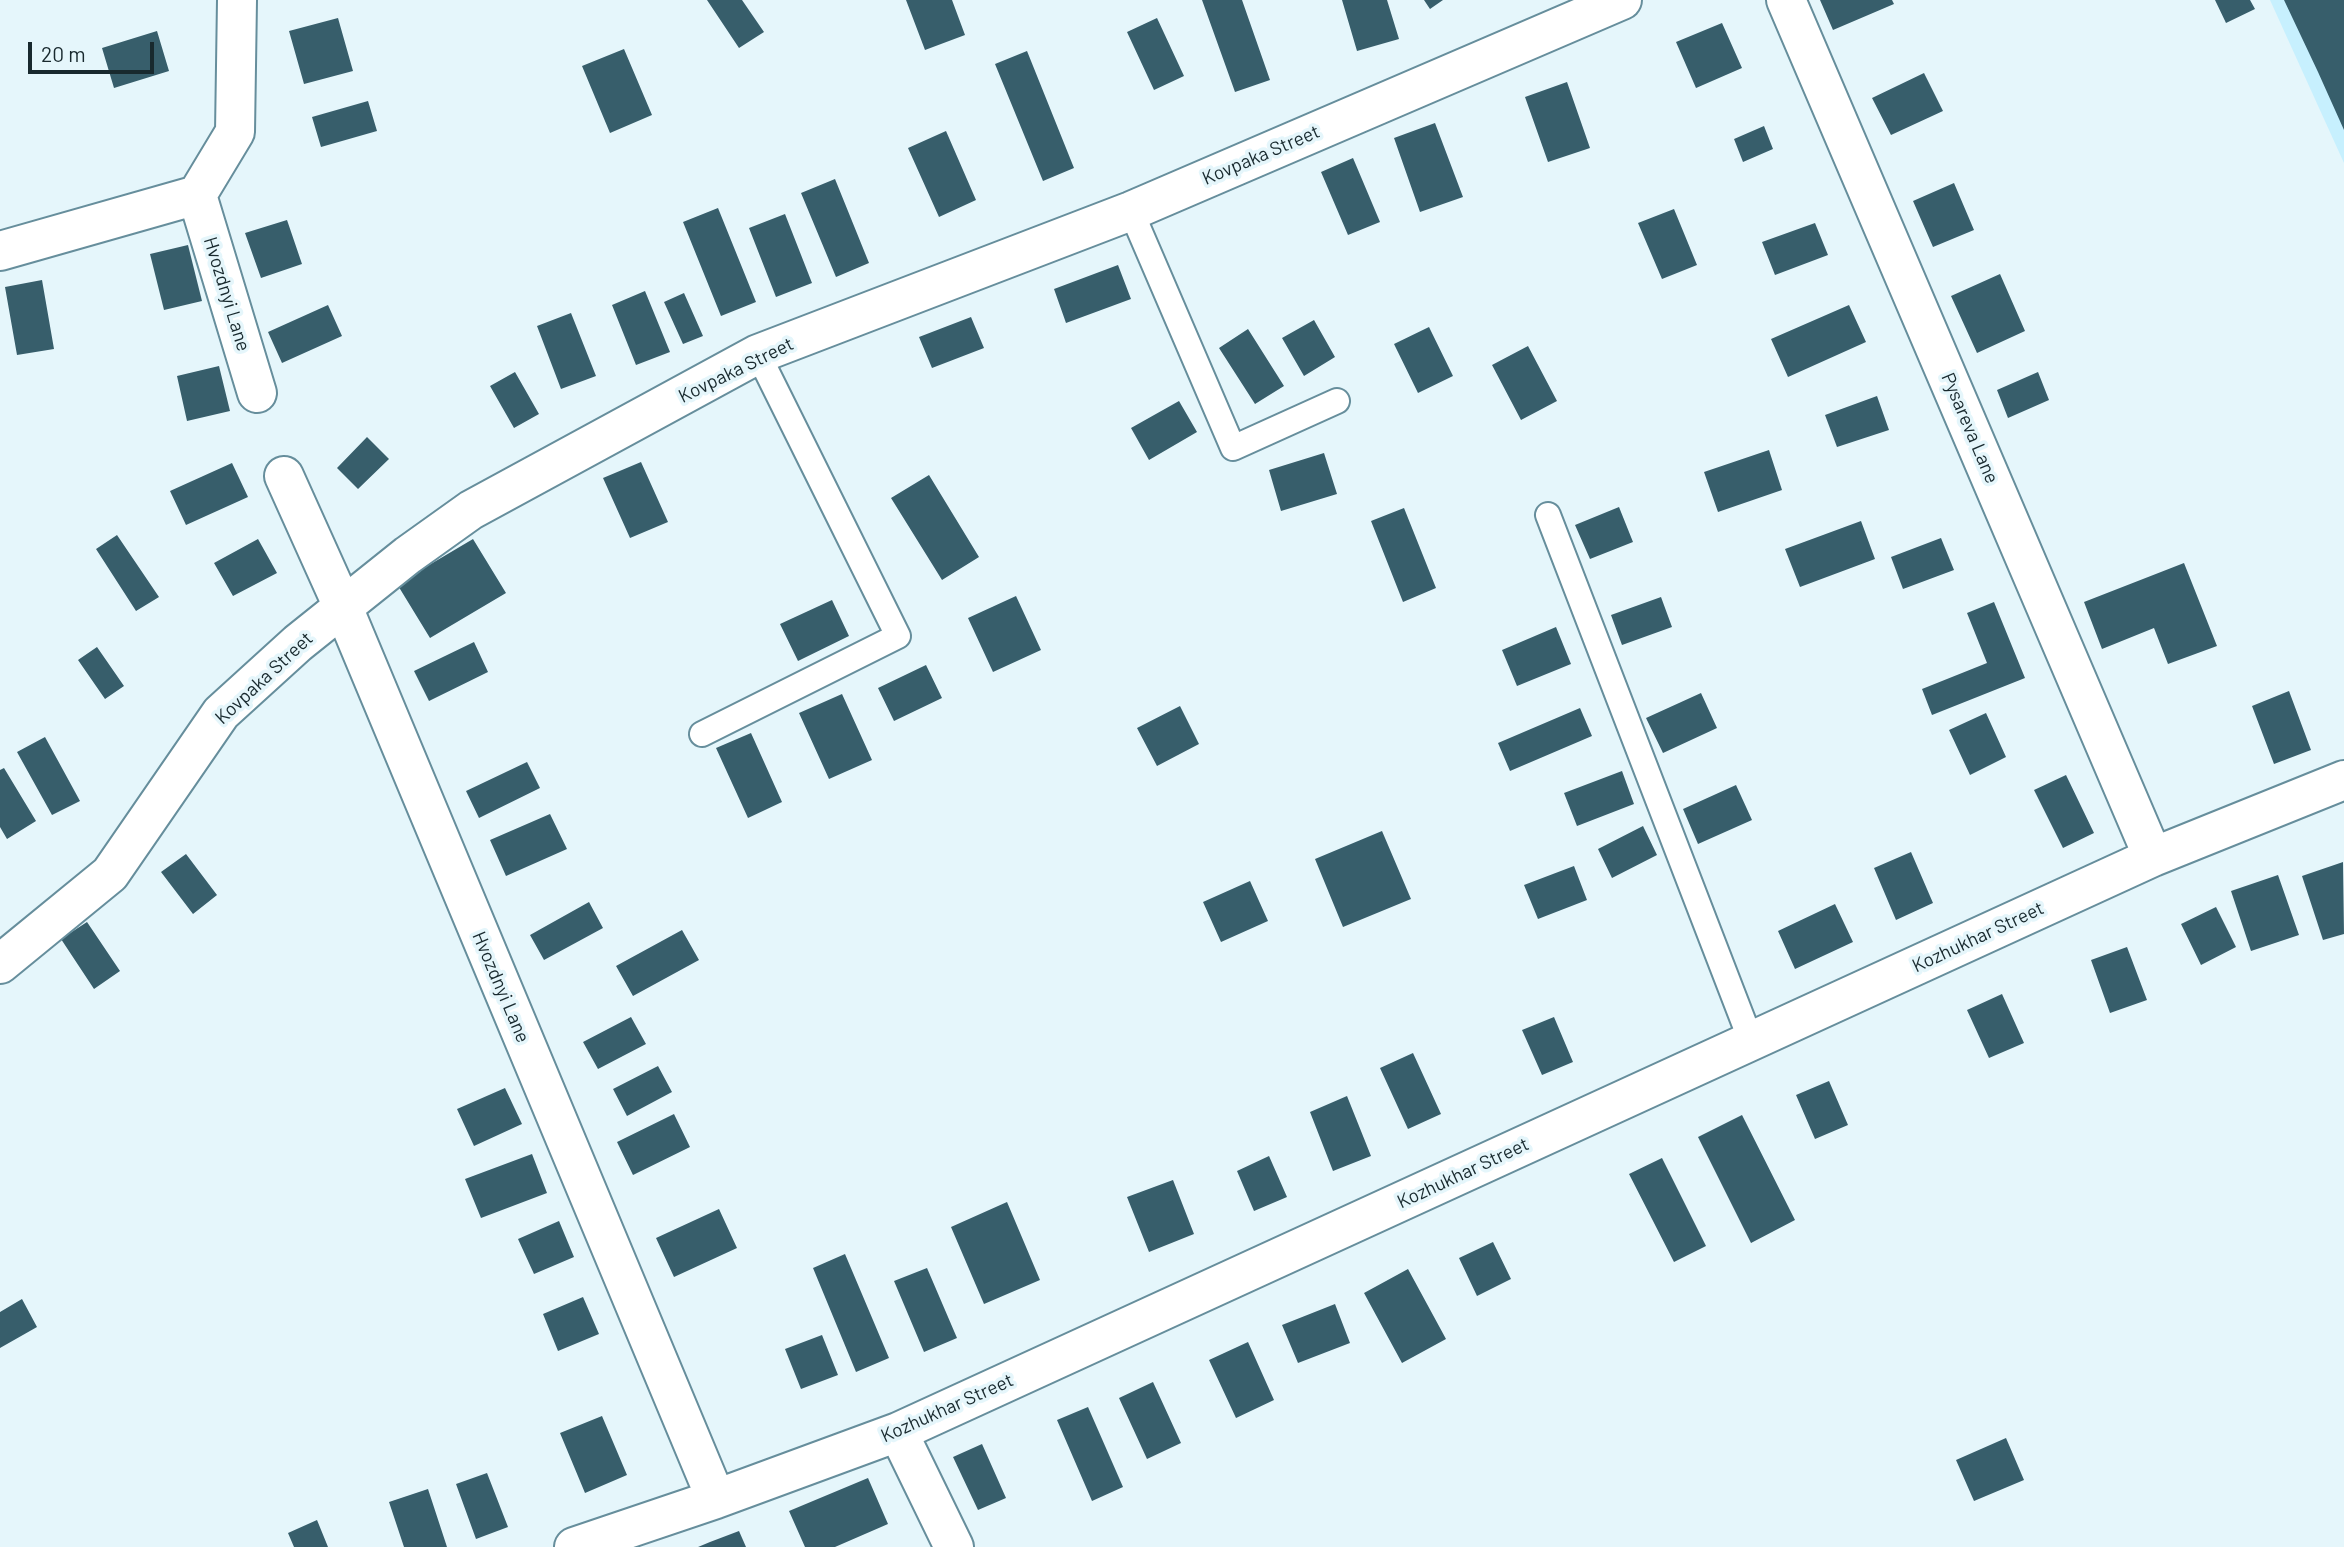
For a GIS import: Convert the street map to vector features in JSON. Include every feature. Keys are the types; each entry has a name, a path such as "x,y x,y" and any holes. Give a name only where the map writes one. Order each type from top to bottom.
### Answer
{"street":[{"path":"0,251 197,195 234,132 237,0"},
{"name":"Kovpaka Street","path":"0,964 110,874 221,713 298,643 408,555 471,510 758,355 1130,211 1622,0"},
{"name":"Pysareva Lane","path":"1786,0 2153,857"},
{"name":"Hvozdnyi Lane","path":"197,195 257,393"},
{"name":"Hvozdnyi Lane","path":"284,476 343,607 716,1499"},
{"name":"Kozhukhar Street","path":"574,1547 716,1499 898,1432 2153,857 2344,780"},
{"path":"898,1432 954,1547"}],"lane":[{"path":"1130,211 1233,448 1337,401"},
{"path":"702,734 898,636 758,355"},
{"path":"1548,514 1751,1041"}],"shaded area":[{"path":"2270,0 2344,0 2344,163"}],"building":[{"path":"707,0 742,0 764,32 739,48"},
{"path":"906,0 952,0 965,35 925,50"},
{"path":"1202,0 1242,0 1270,80 1235,92"},
{"path":"1342,0 1387,0 1399,39 1357,51"},
{"path":"1424,0 1443,0 1430,9"},
{"path":"1820,0 1892,0 1894,4 1833,30"},
{"path":"2215,0 2250,0 2255,9 2226,23"},
{"path":"2284,0 2344,0 2344,130 2318,72"},
{"path":"338,18 353,71 304,84 289,31"},
{"path":"1157,18 1184,76 1154,90 1127,32"},
{"path":"1722,23 1742,68 1696,88 1676,42"},
{"path":"157,31 169,71 114,88 102,48"},
{"path":"624,49 652,115 610,133 582,66"},
{"path":"1027,51 1074,168 1043,181 995,64"},
{"path":"1924,73 1943,111 1891,135 1872,98"},
{"path":"1567,82 1590,148 1548,162 1525,97"},
{"path":"368,101 377,131 321,147 312,117"},
{"path":"1435,123 1463,197 1420,212 1394,138"},
{"path":"1764,126 1773,149 1743,162 1734,139"},
{"path":"946,131 976,200 939,217 908,148"},
{"path":"1353,158 1380,222 1348,235 1321,172"},
{"path":"835,179 869,263 836,277 801,193"},
{"path":"1954,183 1974,230 1933,247 1913,201"},
{"path":"718,208 756,302 721,316 683,222"},
{"path":"1674,209 1697,265 1662,279 1638,223"},
{"path":"785,214 812,283 776,297 749,228"},
{"path":"287,220 302,264 261,278 245,233"},
{"path":"1815,223 1828,255 1775,275 1762,242"},
{"path":"188,245 202,301 164,310 150,254"},
{"path":"1118,265 1131,299 1066,323 1054,289"},
{"path":"2000,274 2025,331 1977,353 1951,296"},
{"path":"42,280 54,349 17,355 5,287"},
{"path":"645,291 670,352 636,365 612,305"},
{"path":"684,293 703,336 683,344 664,302"},
{"path":"328,305 342,336 282,363 268,332"},
{"path":"1849,305 1866,342 1788,377 1771,339"},
{"path":"571,313 596,376 561,389 537,326"},
{"path":"971,317 984,348 932,368 919,337"},
{"path":"1314,320 1335,357 1304,376 1282,338"},
{"path":"1429,327 1453,376 1418,393 1394,344"},
{"path":"1248,329 1284,386 1255,404 1219,348"},
{"path":"1528,346 1557,401 1521,420 1492,365"},
{"path":"219,366 230,411 187,421 177,376"},
{"path":"515,372 539,414 514,428 490,386"},
{"path":"2038,372 2049,400 2008,418 1997,390"},
{"path":"1877,396 1889,430 1837,447 1825,415"},
{"path":"1179,401 1197,432 1149,460 1131,428"},
{"path":"367,437 389,459 358,489 337,468"},
{"path":"1769,450 1782,490 1718,512 1704,472"},
{"path":"1324,453 1337,494 1281,511 1269,470"},
{"path":"641,462 668,522 630,538 603,478"},
{"path":"232,463 248,497 186,525 170,491"},
{"path":"929,475 979,557 942,580 891,498"},
{"path":"1619,507 1633,542 1590,559 1575,525"},
{"path":"1404,508 1436,588 1403,602 1371,521"},
{"path":"1861,521 1875,559 1800,587 1785,549"},
{"path":"117,535 159,597 136,611 96,549"},
{"path":"1941,538 1954,570 1903,589 1891,557"},
{"path":"258,539 277,573 233,596 214,563"},
{"path":"473,539 506,593 430,638 397,584"},
{"path":"2184,563 2217,646 2168,664 2154,628 2102,649 2084,602"},
{"path":"1016,596 1041,650 993,672 968,618"},
{"path":"1661,597 1672,627 1622,645 1611,615"},
{"path":"832,600 849,636 798,661 780,624"},
{"path":"1994,602 2025,678 1932,715 1922,689 1987,663 1967,613"},
{"path":"1556,627 1571,664 1517,686 1502,650"},
{"path":"474,642 488,672 429,701 414,671"},
{"path":"97,647 124,686 105,699 78,660"},
{"path":"926,665 942,698 894,721 878,688"},
{"path":"2289,691 2311,750 2274,764 2252,706"},
{"path":"1701,693 1717,728 1663,753 1646,718"},
{"path":"842,694 872,760 829,779 799,713"},
{"path":"1180,706 1199,744 1157,766 1137,728"},
{"path":"1580,708 1592,736 1510,771 1498,743"},
{"path":"1986,713 2006,757 1970,775 1949,730"},
{"path":"751,733 782,802 748,818 716,748"},
{"path":"45,737 80,801 52,815 17,752"},
{"path":"527,762 540,788 479,818 466,791"},
{"path":"4,768 36,821 7,839 0,827 0,770"},
{"path":"1622,771 1634,804 1577,826 1564,793"},
{"path":"2066,775 2094,833 2063,848 2034,790"},
{"path":"1736,785 1752,820 1698,844 1683,809"},
{"path":"550,814 567,849 506,876 490,840"},
{"path":"1643,826 1657,855 1612,878 1598,849"},
{"path":"1382,831 1411,899 1343,927 1315,859"},
{"path":"1911,852 1933,903 1896,920 1874,868"},
{"path":"186,854 217,895 193,914 161,872"},
{"path":"2343,862 2344,934 2323,940 2302,876"},
{"path":"1574,866 1587,900 1538,919 1524,885"},
{"path":"2278,875 2299,935 2251,951 2231,891"},
{"path":"1250,881 1268,921 1221,942 1203,902"},
{"path":"589,902 603,928 544,960 530,935"},
{"path":"1835,904 1853,942 1795,969 1778,931"},
{"path":"2216,907 2236,947 2201,965 2181,924"},
{"path":"87,922 120,971 94,989 61,939"},
{"path":"682,930 699,960 633,996 616,966"},
{"path":"2127,947 2147,1000 2110,1013 2091,960"},
{"path":"2002,994 2024,1043 1989,1058 1967,1010"},
{"path":"631,1017 646,1044 598,1069 583,1042"},
{"path":"1554,1017 1573,1062 1542,1075 1522,1030"},
{"path":"1413,1053 1441,1114 1408,1129 1380,1068"},
{"path":"658,1066 672,1092 627,1116 613,1089"},
{"path":"1829,1081 1848,1125 1815,1139 1796,1095"},
{"path":"505,1088 522,1124 474,1146 457,1109"},
{"path":"1347,1096 1371,1156 1333,1171 1310,1112"},
{"path":"674,1114 690,1147 633,1175 617,1142"},
{"path":"1742,1115 1795,1220 1751,1243 1698,1137"},
{"path":"532,1154 547,1193 481,1218 465,1179"},
{"path":"1269,1156 1287,1197 1254,1211 1237,1171"},
{"path":"1662,1158 1706,1246 1674,1262 1629,1174"},
{"path":"1173,1180 1194,1234 1149,1252 1127,1197"},
{"path":"1007,1202 1040,1280 984,1304 951,1227"},
{"path":"719,1209 737,1248 674,1277 656,1238"},
{"path":"559,1221 574,1257 534,1274 518,1239"},
{"path":"1493,1242 1511,1279 1477,1296 1459,1258"},
{"path":"845,1254 889,1358 856,1372 813,1268"},
{"path":"927,1268 957,1338 924,1352 894,1281"},
{"path":"1408,1269 1446,1339 1402,1363 1364,1293"},
{"path":"583,1297 599,1334 558,1351 543,1314"},
{"path":"22,1299 37,1327 0,1348 0,1312"},
{"path":"1335,1304 1350,1343 1298,1363 1282,1325"},
{"path":"822,1335 838,1375 801,1389 785,1349"},
{"path":"1248,1342 1274,1400 1236,1418 1209,1360"},
{"path":"1153,1382 1181,1443 1147,1459 1119,1398"},
{"path":"1088,1407 1123,1487 1092,1501 1057,1420"},
{"path":"602,1416 627,1475 585,1493 560,1433"},
{"path":"2006,1438 2024,1480 1974,1501 1956,1460"},
{"path":"982,1444 1006,1498 978,1510 953,1457"},
{"path":"487,1473 508,1527 476,1539 456,1484"},
{"path":"868,1478 888,1524 835,1547 805,1547 789,1511"},
{"path":"428,1489 447,1547 404,1547 389,1502"},
{"path":"317,1520 328,1547 294,1547 288,1533"},
{"path":"739,1531 746,1547 698,1547 710,1542"}]}
